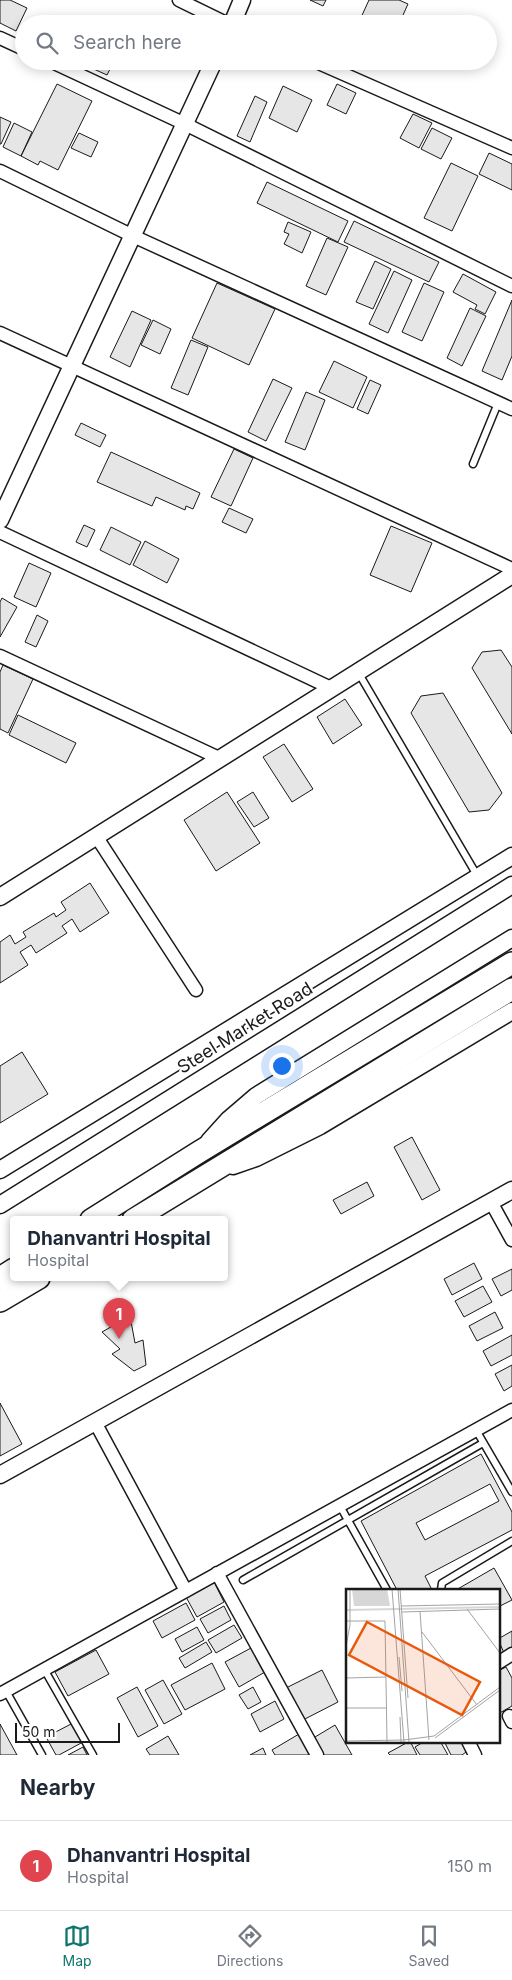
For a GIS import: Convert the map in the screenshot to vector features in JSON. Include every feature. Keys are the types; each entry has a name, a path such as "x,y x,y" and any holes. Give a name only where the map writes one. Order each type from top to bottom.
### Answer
{"highway":[{"path":"98,1216 199,1152 512,963"},
{"path":"140,1216 512,989"},
{"path":"0,1301 34,1281"}],"street":[{"path":"178,0 210,15"},
{"path":"234,15 242,0"},
{"path":"0,38 15,45"},
{"path":"69,70 185,124 512,286"},
{"path":"0,520 210,70"},
{"path":"334,70 512,148"},
{"path":"0,171 133,236 512,409"},
{"path":"0,333 512,568"},
{"path":"0,532 331,688"},
{"path":"0,897 512,575"},
{"path":"0,656 220,758"},
{"path":"96,836 196,990"},
{"name":"Steel Market Road","path":"0,1170 512,856"},
{"name":"Steel Market Road","path":"0,1205 512,885"},
{"path":"199,1152 228,1120 256,1096 512,938"},
{"path":"207,1175 256,1158 320,1126 512,1011"},
{"path":"226,1032 241,1054"},
{"path":"0,1475 512,1190"},
{"path":"491,1202 512,1240"},
{"path":"3,1692 512,1410"},
{"path":"95,1422 186,1591"},
{"path":"217,1573 317,1755"},
{"path":"500,1662 512,1654"},
{"path":"468,1742 475,1755"}],"lane":[{"path":"473,464 498,403"},
{"path":"358,671 478,877"},
{"path":"476,1430 512,1492"},
{"path":"243,1580 483,1443"},
{"path":"340,1506 387,1589"},
{"path":"441,1589 442,1583 512,1541"},
{"path":"44,1669 93,1755"},
{"path":"3,1692 42,1755"}],"building":[{"path":"0,0 10,0 27,8 24,15 15,15 15,30 0,23"},
{"path":"310,0 326,0 323,6"},
{"path":"369,0 399,0 408,4 403,15 362,15"},
{"path":"96,70 110,70 107,75"},
{"path":"57,84 92,101 58,170 40,161 38,165 21,156"},
{"path":"337,84 356,93 346,114 327,105"},
{"path":"283,86 312,100 297,132 269,118"},
{"path":"255,96 267,102 250,142 237,136"},
{"path":"413,114 432,123 419,148 400,138"},
{"path":"0,117 11,122 1,144 0,144"},
{"path":"14,123 32,132 21,156 3,147"},
{"path":"432,128 452,138 441,159 421,149"},
{"path":"79,133 98,142 91,157 71,148"},
{"path":"489,153 512,164 512,190 479,174"},
{"path":"451,163 478,176 452,231 424,218"},
{"path":"267,182 348,221 338,242 257,203"},
{"path":"354,221 439,262 429,282 344,242"},
{"path":"288,222 311,232 302,253 284,244 289,234 284,232"},
{"path":"327,238 348,247 326,295 306,286"},
{"path":"375,261 391,269 373,309 356,302"},
{"path":"394,271 412,280 388,333 369,324"},
{"path":"463,274 496,292 485,314 475,309 477,305 453,292"},
{"path":"217,283 275,309 249,365 192,338"},
{"path":"424,283 444,292 422,341 402,332"},
{"path":"512,300 512,356 502,380 482,371"},
{"path":"470,308 486,316 462,366 447,358"},
{"path":"132,311 151,320 130,367 110,357"},
{"path":"153,320 171,329 160,354 141,345"},
{"path":"191,340 208,347 188,395 171,388"},
{"path":"334,361 367,377 353,408 319,392"},
{"path":"273,379 292,388 266,441 248,432"},
{"path":"370,380 381,385 368,414 357,409"},
{"path":"306,392 325,400 305,450 285,442"},
{"path":"81,423 106,435 100,447 75,435"},
{"path":"234,449 253,458 231,506 211,497"},
{"path":"111,452 200,493 193,509 186,506 185,510 156,497 152,506 97,482"},
{"path":"229,508 253,519 246,533 222,522"},
{"path":"84,525 95,530 87,547 76,542"},
{"path":"391,526 432,543 411,592 370,575"},
{"path":"111,527 141,542 130,565 100,550"},
{"path":"145,541 179,559 167,583 133,565"},
{"path":"29,563 51,573 36,607 14,597"},
{"path":"2,598 17,607 0,637 0,602"},
{"path":"37,615 48,621 36,647 25,642"},
{"path":"501,650 512,667 512,734 472,668 482,652"},
{"path":"3,665 33,679 8,733 0,729 0,672"},
{"path":"443,693 502,793 489,810 469,812 411,713 421,696"},
{"path":"345,699 362,725 333,744 317,717"},
{"path":"18,715 76,743 66,763 9,735"},
{"path":"284,744 313,789 292,802 263,757"},
{"path":"227,792 260,843 216,871 184,820"},
{"path":"253,792 269,818 254,827 237,802"},
{"path":"90,883 109,913 80,932 72,919 62,926 67,933 36,953 31,945 20,952 28,965 0,983 0,942 10,935 15,944 26,937 23,932 54,913 56,917 66,910 61,902"},
{"path":"22,1052 48,1094 0,1123 0,1066"},
{"path":"412,1137 440,1190 422,1200 394,1147"},
{"path":"367,1182 374,1196 341,1214 333,1200"},
{"path":"474,1263 482,1279 452,1295 444,1279"},
{"path":"512,1269 512,1290 501,1296 492,1279"},
{"path":"483,1286 492,1302 464,1317 455,1301"},
{"path":"495,1312 503,1328 477,1341 469,1326"},
{"path":"130,1316 135,1343 143,1340 146,1365 134,1371 112,1354 120,1349 102,1332"},
{"path":"512,1335 512,1355 491,1366 483,1351"},
{"path":"512,1365 512,1386 504,1391 495,1374"},
{"path":"0,1403 22,1444 0,1456"},
{"path":"481,1454 512,1512 512,1530 425,1576 432,1589 396,1589 361,1521","holes":["490,1484 499,1501 425,1540 416,1523"]},
{"path":"494,1568 512,1600 500,1606 500,1589 458,1589"},
{"path":"214,1582 224,1602 197,1617 186,1597"},
{"path":"186,1603 195,1620 162,1638 153,1621"},
{"path":"224,1606 231,1620 208,1633 200,1619"},
{"path":"234,1625 242,1638 216,1653 208,1640"},
{"path":"197,1627 204,1640 182,1652 175,1639"},
{"path":"512,1631 512,1649 504,1653 500,1638"},
{"path":"206,1642 212,1652 185,1668 179,1658"},
{"path":"251,1648 265,1672 239,1687 225,1662"},
{"path":"96,1650 109,1674 68,1696 55,1672"},
{"path":"212,1663 225,1689 185,1710 171,1685"},
{"path":"506,1667 512,1678 512,1706 500,1713 500,1670"},
{"path":"322,1670 338,1702 301,1721 284,1689"},
{"path":"163,1680 182,1714 164,1724 145,1690"},
{"path":"137,1687 158,1726 138,1737 117,1698"},
{"path":"253,1687 261,1702 248,1709 239,1695"},
{"path":"275,1701 284,1719 260,1732 251,1714"},
{"path":"73,1723 83,1742 56,1755 46,1737"},
{"path":"0,1724 17,1755 0,1755"},
{"path":"335,1725 352,1755 319,1755 310,1740"},
{"path":"299,1734 311,1755 275,1755 272,1750"},
{"path":"168,1736 179,1755 150,1755 146,1749"},
{"path":"410,1742 417,1755 390,1755 388,1753"},
{"path":"423,1742 441,1742 448,1755 420,1755 415,1747"},
{"path":"444,1742 465,1742 469,1750 462,1755 451,1755"},
{"path":"83,1747 87,1755 68,1755"},
{"path":"263,1748 266,1755 250,1755"}],"place":[{"name":"Dhanvantri Hospital","path":"119,1339"}]}
